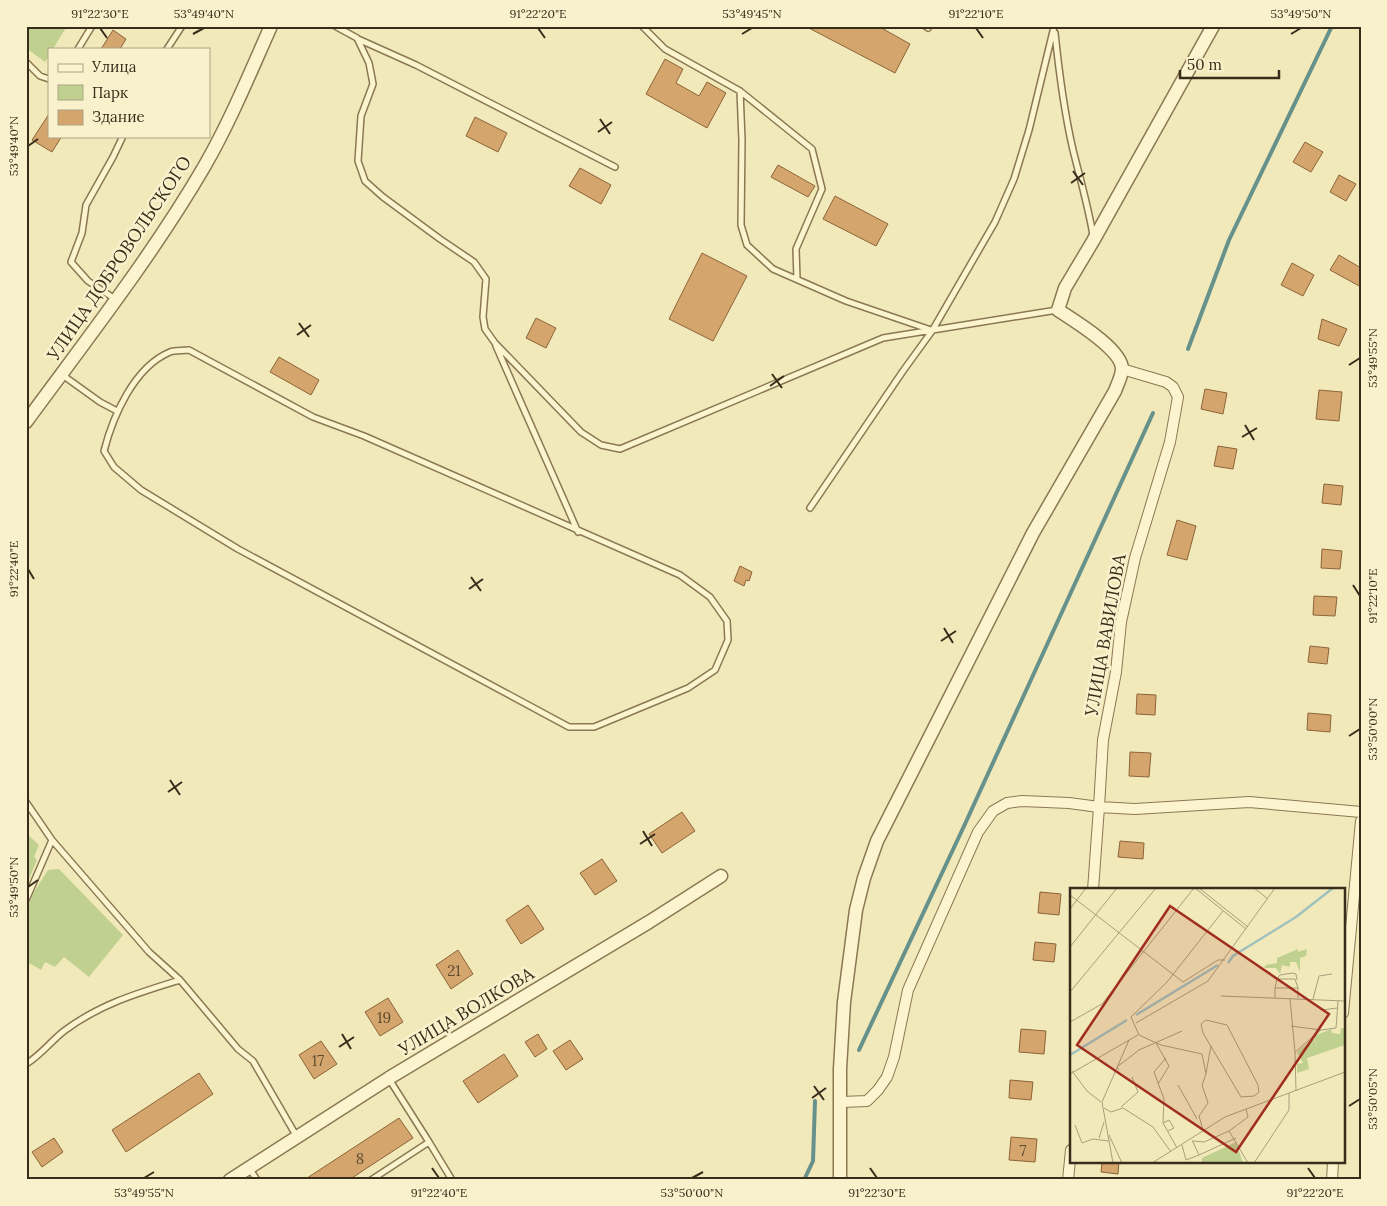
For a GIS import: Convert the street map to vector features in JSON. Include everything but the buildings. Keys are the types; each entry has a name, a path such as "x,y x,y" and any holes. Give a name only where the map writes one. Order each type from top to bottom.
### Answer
{"street":[{"name":"УЛИЦА ДОБРОВОЛЬСКОГО","path":"26,422 171,220 204,166 271,26"},
{"path":"840,1180 840,1069 844,1002 856,910 864,878 877,841 1033,532 1115,391 1122,369 1118,358 1104,343 1058,310 1065,288 1213,26"},
{"name":"УЛИЦА ВАВИЛОВА","path":"1092,888 1103,740 1116,672 1121,622 1135,558 1170,442 1178,398 1173,387 1166,382 1122,369"},
{"path":"841,1102 867,1101 887,1077 894,1057 908,990 978,832 994,811 1007,804 1022,801 1069,803 1099,808 1135,809 1249,802 1361,812"},
{"path":"1344,1001 1361,821"},
{"name":"УЛИЦА ВОЛКОВА","path":"230,1180 389,1078 721,876"},
{"path":"1068,1180 1070,1160"},
{"path":"1332,1180 1333,1164"}],"lane":[{"path":"79,48 92,26"},
{"path":"168,48 182,26"},
{"path":"335,26 416,65 615,167"},
{"path":"642,26 665,49 740,91 812,149 822,188 796,249 798,279"},
{"path":"1053,26 1073,148 1088,206 1093,241"},
{"path":"810,508 932,330 995,222 1014,179 1030,130 1053,26"},
{"path":"358,38 369,63 373,84 361,116 360,125 358,161 365,181 433,234 474,262 486,279 485,329 495,343 581,432 601,445 620,449 883,338 1058,310"},
{"path":"26,62 40,76 48,78"},
{"path":"740,91 742,140 741,224 747,245 773,269 846,301 932,330"},
{"path":"116,299 88,281 71,262 82,233 86,205 122,138"},
{"path":"495,343 578,532"},
{"path":"189,350 313,417 364,436 578,532 680,575 710,597 728,621 728,640 715,670 688,688 594,727 569,727 238,549 141,490 114,467 104,450 117,411 142,372 171,352 189,350"},
{"path":"61,374 100,402 117,411"},
{"path":"26,802 52,840 149,952 180,980 238,1049 253,1061 297,1137"},
{"path":"26,900 52,840"},
{"path":"26,1064 37,1057 63,1032 93,1012 120,999 180,980"},
{"path":"389,1078 452,1180"},
{"path":"372,1180 429,1142"},
{"path":"249,1167 257,1180"}],"green space":[{"path":"26,26 67,26 54,48 48,48 48,58 45,62 26,48"},
{"path":"26,833 39,845 34,857 37,860 29,879 26,879"},
{"path":"59,869 123,935 89,977 64,957 55,967 45,962 41,970 29,963 26,967 26,911 34,892 48,870"}],"waterway":[{"path":"1188,349 1229,240 1332,26"},
{"path":"859,1050 965,824 1153,413"},
{"path":"804,1180 813,1161 815,1101"}]}
